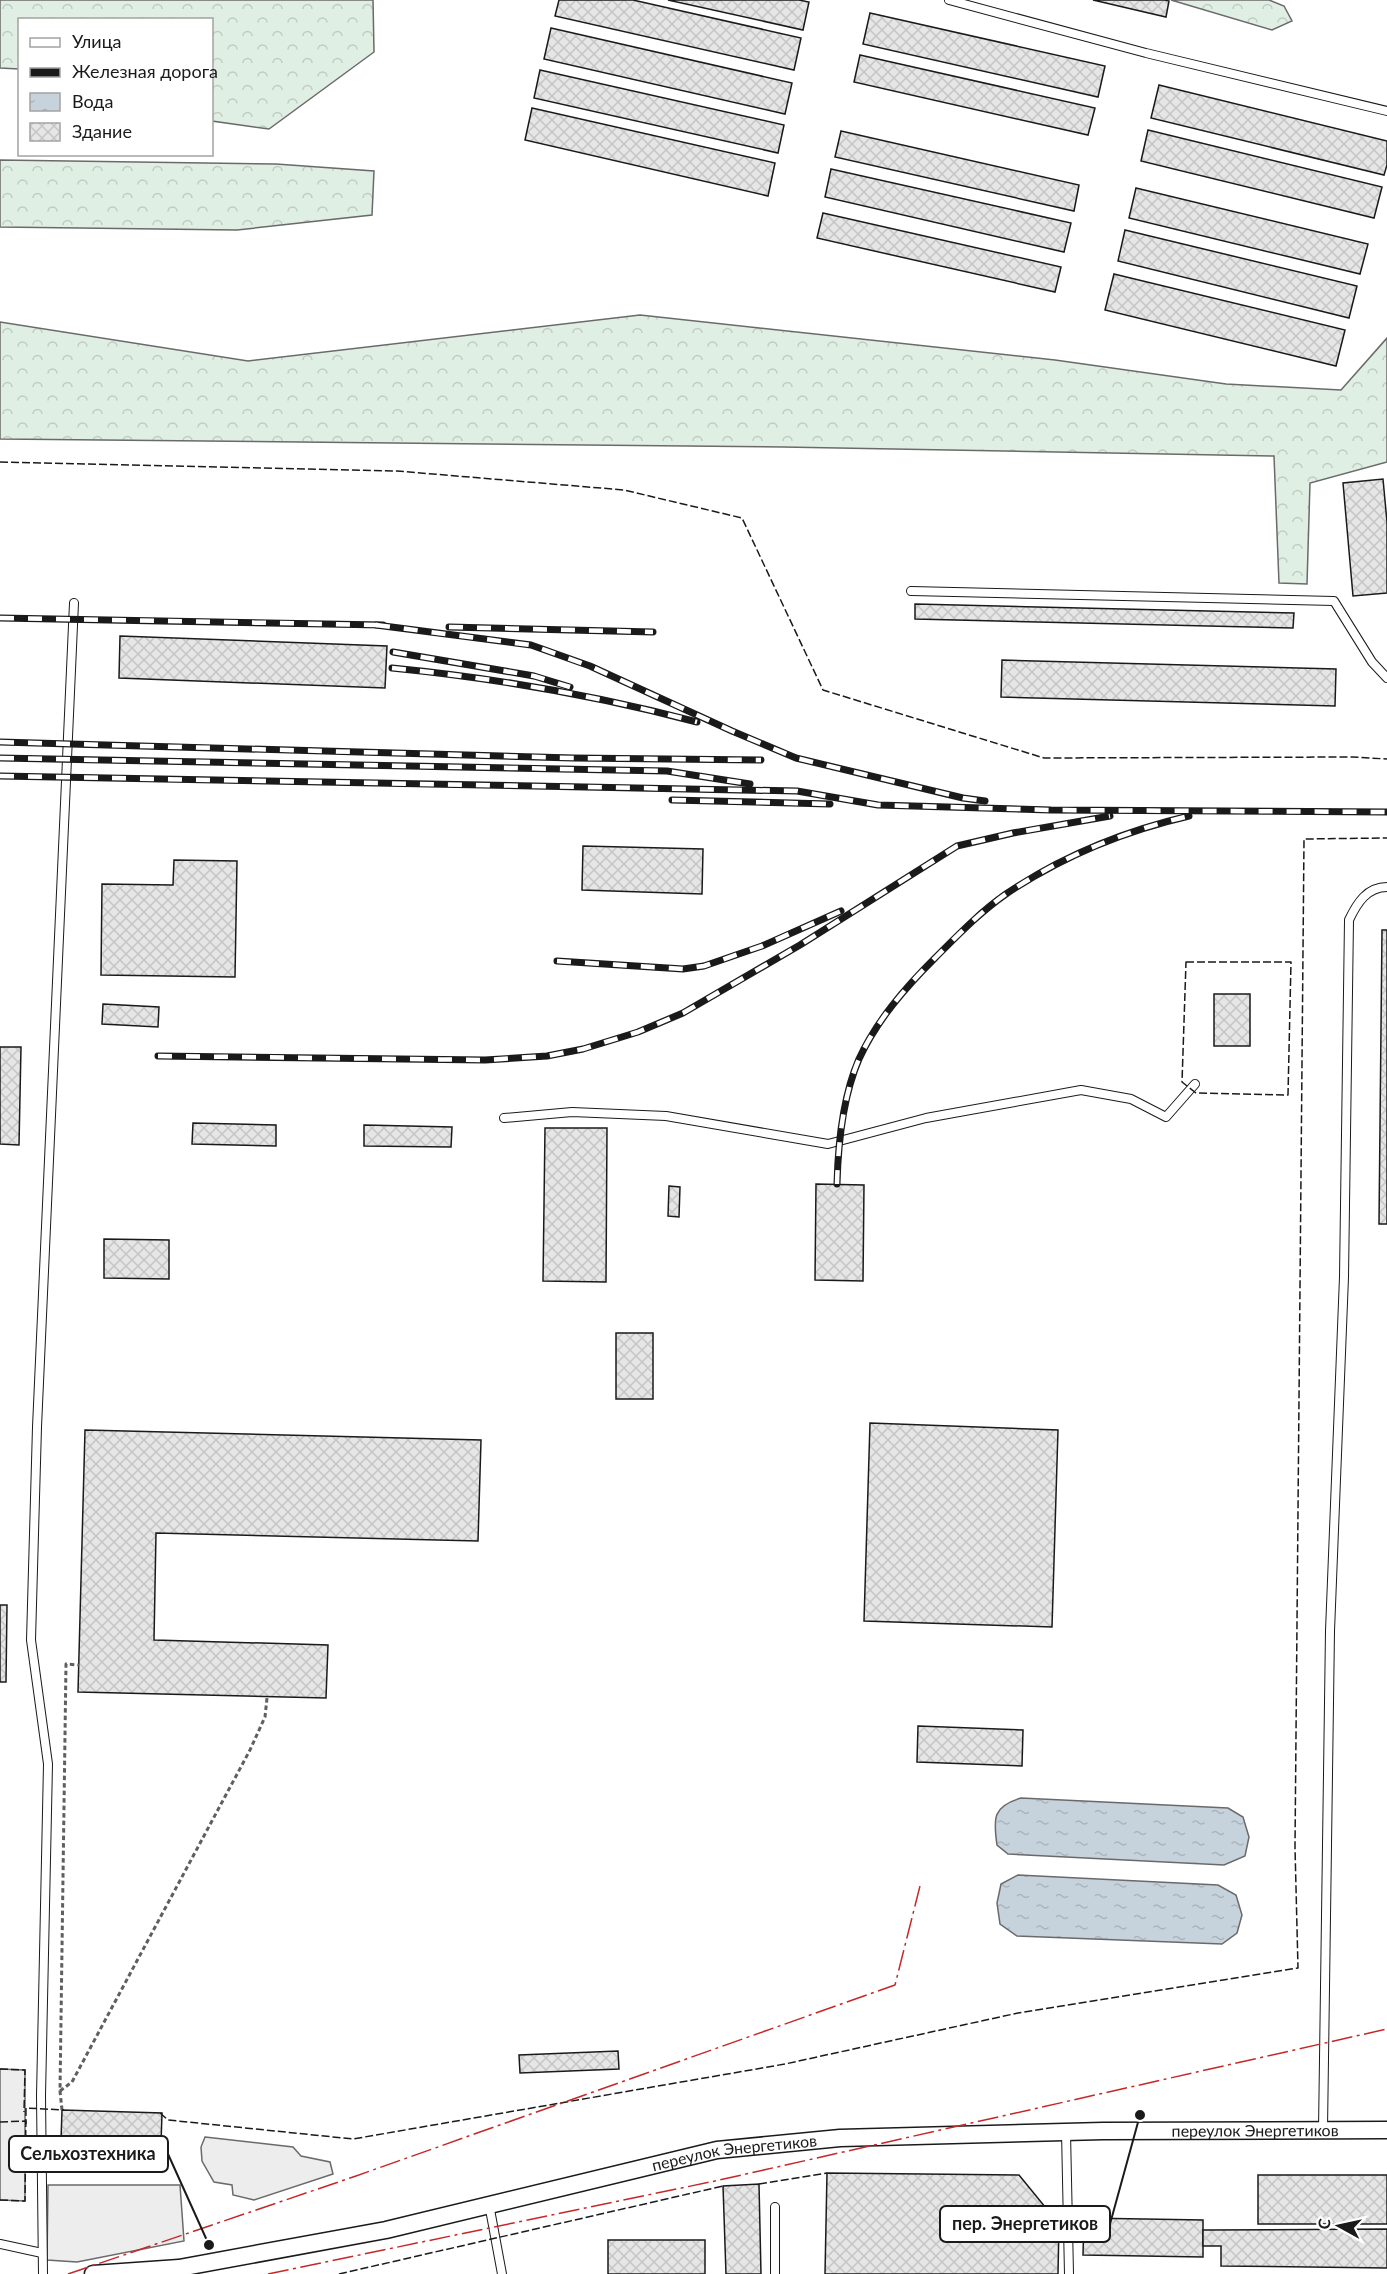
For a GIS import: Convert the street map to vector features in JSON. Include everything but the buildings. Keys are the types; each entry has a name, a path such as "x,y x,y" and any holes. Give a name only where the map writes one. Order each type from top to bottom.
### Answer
{"street":[{"name":"переулок Энергетиков","path":"93,2274 179,2268 386,2230 717,2150 840,2138 1066,2132 1387,2130"}],"lane":[{"path":"950,0 1146,53 1387,111"},
{"path":"911,591 1334,601 1372,662 1387,678"},
{"path":"43,2274 41,2096 48,1764 32,1640 37,1428 74,603"},
{"path":"1323,2130 1330,1631 1344,1277 1349,920 1358,901 1377,887 1387,887"},
{"path":"504,1118 572,1112 666,1116 828,1144 926,1118 1081,1090 1131,1099 1166,1117 1195,1084"},
{"path":"1066,2132 1069,2274"},
{"path":"489,2205 502,2274"},
{"path":"775,2206 776,2274"},
{"path":"0,2244 42,2253"}],"path":[{"path":"62,2110 60,2091 66,1664 79,1665"},
{"path":"60,2091 72,2082 250,1750 265,1717 267,1698"}],"green space":[{"path":"0,0 373,0 374,52 269,129 213,121 213,18 18,18 18,69 0,68"},
{"path":"1171,0 1269,0 1284,6 1292,21 1272,30"},
{"path":"0,160 276,164 374,171 372,215 237,230 0,227"},
{"path":"640,315 1055,360 1226,384 1341,390 1387,338 1387,462 1310,483 1307,584 1279,583 1274,456 783,447 0,439 0,322 248,361"}],"shaded area":[{"path":"0,2069 25,2070 25,2201 0,2200"},
{"path":"205,2137 293,2147 301,2156 330,2162 333,2174 254,2200 233,2195 232,2185 214,2182 202,2161 201,2147"},
{"path":"48,2185 180,2185 184,2241 77,2262 47,2260"}],"water":[{"path":"1021,1798 1228,1808 1243,1817 1249,1837 1245,1856 1224,1865 1008,1854 997,1845 995,1820 1000,1809"},
{"path":"1018,1875 1218,1885 1236,1895 1242,1915 1237,1933 1222,1944 1017,1936 1000,1924 997,1903 1001,1884"}],"railway":[{"path":"0,618 383,625"},
{"path":"376,625 531,645 590,666 796,758 963,798 985,801"},
{"path":"449,627 653,632"},
{"path":"393,652 534,676 570,687"},
{"path":"392,668 546,689 697,722"},
{"path":"0,742 573,758 761,760"},
{"path":"0,758 667,771 750,784"},
{"path":"0,776 797,791 878,805 1051,810 1387,812"},
{"path":"672,800 830,804"},
{"path":"158,1056 485,1060 547,1056 583,1049 638,1032 683,1013 800,945 957,846 1013,833 1110,816"},
{"path":"837,1184 842,1121 859,1059 883,1018 924,969 987,909 1006,894 1049,868 1141,829 1189,816"},
{"path":"557,961 683,969 704,966 762,946 841,911"}],"fence":[{"path":"0,462 397,471 624,490 742,518 823,690 1044,758 1352,757 1387,759"},
{"path":"160,2113 168,2120 353,2139 785,2064 1018,2013 1298,1968 1295,1847 1304,839 1387,838"},
{"path":"1186,962 1291,962 1288,1095 1196,1093 1182,1082 1186,962"},
{"path":"0,2069 25,2070 24,2112"},
{"path":"0,2200 25,2201 26,2108 64,2110"},
{"path":"0,2122 26,2121 26,2124"},
{"path":"759,2184 827,2173"},
{"path":"339,2274 723,2186"}],"power":[{"path":"68,2274 356,2176 895,1985 920,1886"},
{"path":"268,2274 715,2181 1387,2029"}],"place":[{"name":"пер. Энергетиков","path":"1140,2115"},
{"name":"Сельхозтехника","path":"209,2245"}]}
